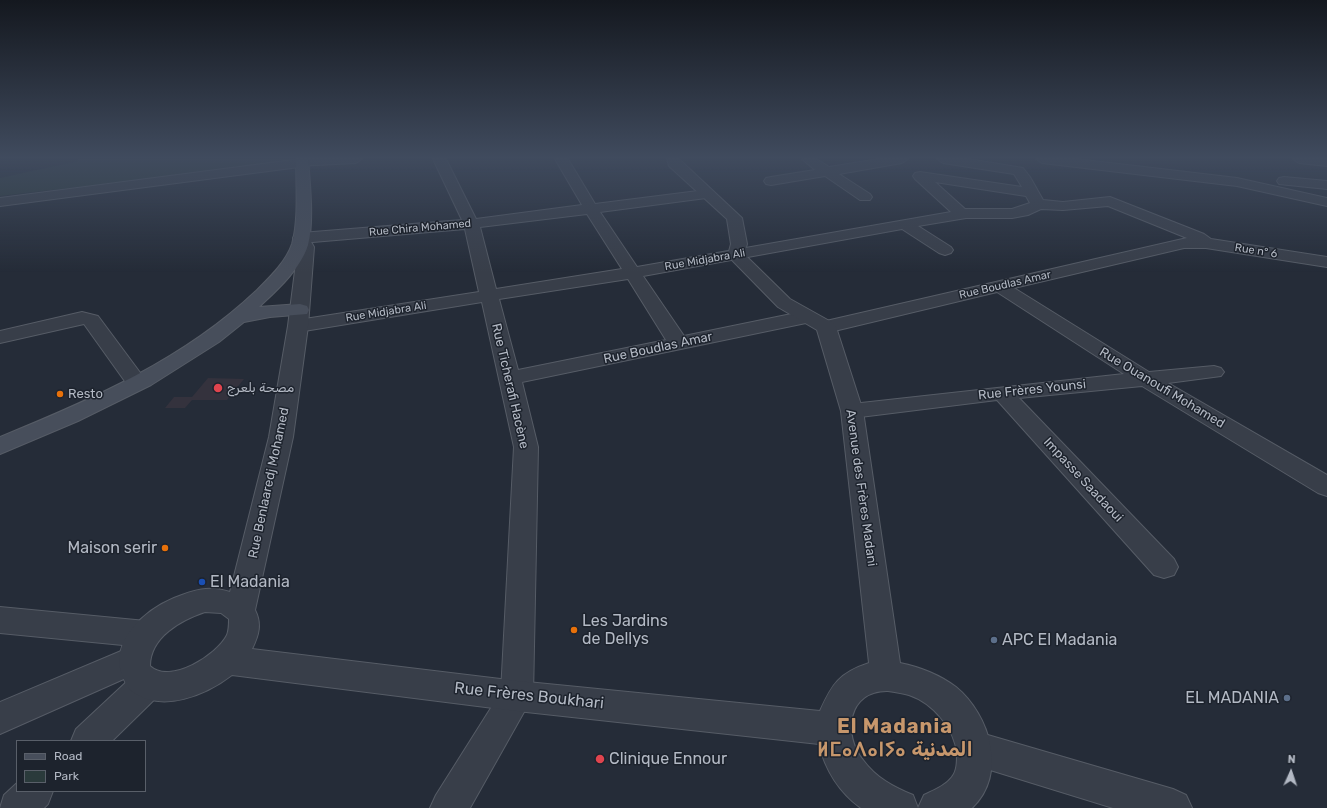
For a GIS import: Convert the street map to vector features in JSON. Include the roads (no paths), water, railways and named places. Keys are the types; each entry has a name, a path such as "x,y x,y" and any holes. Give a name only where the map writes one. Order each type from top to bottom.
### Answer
{"main road":[{"path":"0,446 77,414 194,349 239,317 278,280 290,263 301,238 302,197"},
{"path":"239,317 270,311 299,318"}],"street":[{"path":"0,202 39,197"},
{"name":"Rue Ticherafi Hacène","path":"458,197 471,224 490,296 526,447 518,696"},
{"path":"584,197 679,344"},
{"name":"Rue Chira Mohamed","path":"301,238 471,224 685,197"},
{"path":"709,197 734,218 740,244 736,255 784,303 806,317 826,327"},
{"path":"943,197 962,214"},
{"path":"1027,197 1063,206 1110,201 1198,237 1206,243"},
{"path":"1303,197 1327,202"},
{"name":"Rue Midjabra Ali","path":"299,318 490,296 736,255 962,213 1016,214 1034,208 1034,198"},
{"path":"904,224 945,250"},
{"name":"Rue Benlaaredj Mohamed","path":"240,610 281,437 299,318 306,247 301,238"},
{"name":"Rue n° 6","path":"1184,243 1206,243 1327,262"},
{"name":"Rue Boudlas Amar","path":"826,327 1184,243"},
{"name":"Rue Ouanoufi Mohamed","path":"1000,286 1144,378 1327,487"},
{"name":"Rue Boudlas Amar","path":"510,378 806,317"},
{"path":"0,337 82,318 91,320 136,382"},
{"name":"Avenue des Frères Madani","path":"826,327 852,411 886,675"},
{"name":"Rue Frères Younsi","path":"852,411 1002,393 1214,372"},
{"name":"Impasse Saadaoui","path":"1002,393 1164,567"},
{"path":"0,620 143,659 162,687 178,686 195,680 211,672 226,660 237,646 244,632 244,620 240,610 232,603 220,600 205,600 190,604 159,621 143,659 89,740"},
{"path":"0,718 143,659"},
{"name":"Rue Frères Boukhari","path":"226,660 518,696 833,729"},
{"path":"884,805 859,784 845,766 837,748 833,729 835,711 842,697 854,685 868,678 886,675 908,678 931,688 951,704 966,725 974,748 975,771 967,790 950,804 937,808"},
{"path":"449,808 518,696"},
{"path":"974,748 1173,808"},
{"path":"17,808 34,792"}],"place":[{"name":"مصحة بلعرج","path":"218,388"},
{"name":"Resto","path":"60,394"},
{"name":"Maison serir","path":"165,548"},
{"name":"El Madania","path":"202,582"},
{"name":"Les Jardins de Dellys","path":"574,630"},
{"name":"APC El Madania","path":"994,640"},
{"name":"EL MADANIA","path":"1287,698"},
{"name":"Clinique Ennour","path":"600,759"}],"district":[{"name":"El Madania ⵍⵎⴰⴷⴰⵏⵢⴰ المدنية","path":"895,738"}]}
